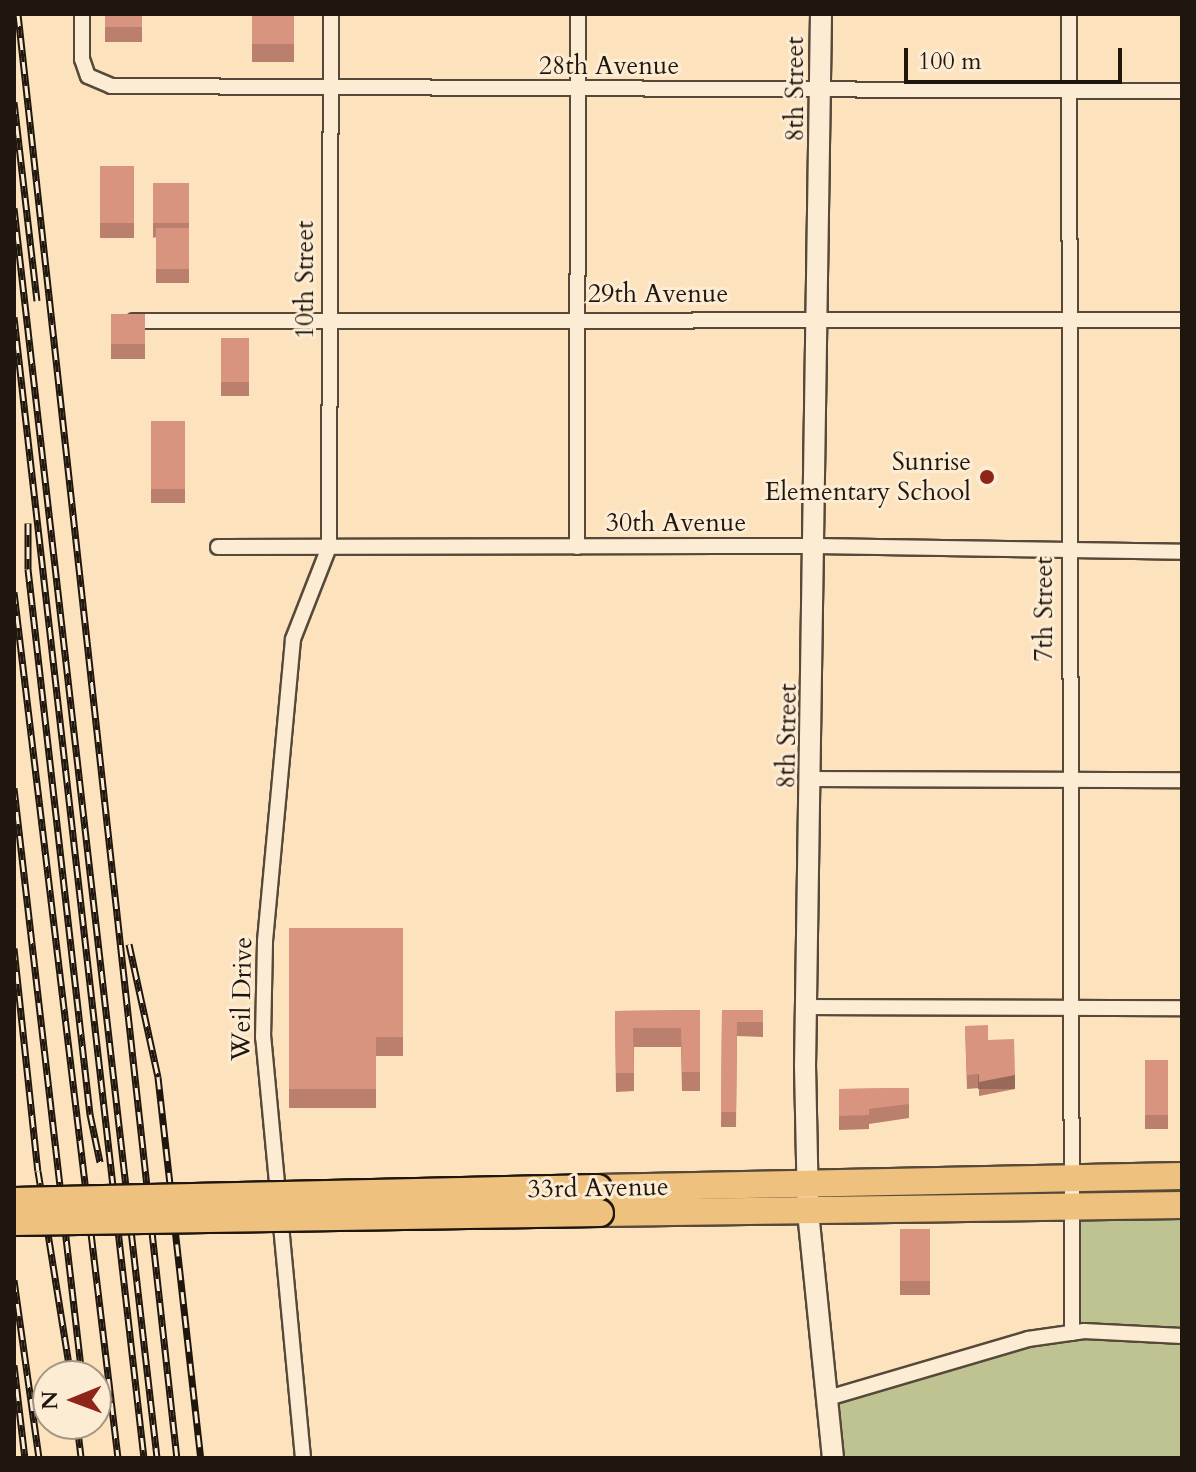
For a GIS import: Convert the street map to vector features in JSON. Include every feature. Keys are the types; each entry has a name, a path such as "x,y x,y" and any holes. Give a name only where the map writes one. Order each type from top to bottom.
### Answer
{"highway":[{"name":"33rd Avenue","path":"14,1201 599,1201 808,1212 1069,1192 1182,1176"},
{"name":"33rd Avenue","path":"14,1222 599,1201 808,1183 1069,1192 1182,1205"}],"main road":[{"name":"8th Street","path":"821,14 813,779 805,1007 808,1212 833,1458"}],"street":[{"name":"10th Street","path":"329,547 331,14"},
{"path":"577,547 575,318 578,14"},
{"name":"7th Street","path":"1069,14 1068,1008 1072,1333"},
{"name":"28th Avenue","path":"82,20 82,59 88,76 111,86 1182,91"},
{"name":"29th Avenue","path":"134,321 329,318 1182,320"},
{"name":"30th Avenue","path":"218,547 815,546 1182,552"},
{"name":"Weil Drive","path":"303,1458 271,1144 264,997 293,639 329,547"},
{"path":"813,779 1182,780"},
{"path":"805,1007 1182,1008"},
{"path":"828,1398 1028,1339 1131,1330 1182,1336"}],"green space":[{"path":"1182,1203 1182,1458 833,1458 828,1398 1072,1333 1069,1205"}],"building":[{"path":"105,14 142,14 142,27 105,27"},
{"path":"252,14 294,14 294,44 252,44"},
{"path":"100,166 134,166 134,223 100,223"},
{"path":"153,183 189,183 189,223 153,223"},
{"path":"156,228 189,228 189,269 156,269"},
{"path":"111,314 145,314 145,344 111,344"},
{"path":"221,338 249,338 249,382 221,382"},
{"path":"151,421 185,421 185,489 151,489"},
{"path":"289,928 403,928 403,1037 376,1037 376,1089 289,1089"},
{"path":"700,1010 700,1072 682,1072 681,1028 633,1028 634,1073 616,1073 615,1011"},
{"path":"722,1010 763,1010 763,1022 737,1022 736,1112 721,1112"},
{"path":"988,1025 988,1040 1014,1039 1015,1075 979,1082 979,1074 967,1075 965,1026"},
{"path":"1145,1060 1168,1060 1168,1115 1145,1115"},
{"path":"909,1088 909,1104 869,1109 869,1115 839,1116 839,1089"},
{"path":"900,1229 930,1229 930,1281 900,1281"}],"railway":[{"path":"18,14 177,1458"},
{"path":"14,102 37,301"},
{"path":"14,208 157,1458"},
{"path":"14,317 144,1458"},
{"path":"28,523 28,569 90,1114 100,1162"},
{"path":"14,592 118,1458"},
{"path":"14,788 80,1360"},
{"path":"129,944 158,1077 201,1458"},
{"path":"14,948 38,1171 68,1360"},
{"path":"14,1280 39,1458"},
{"path":"14,1365 25,1458"},
{"path":"79,1440 81,1458"}],"place":[{"name":"Sunrise Elementary School","path":"987,477"}]}
